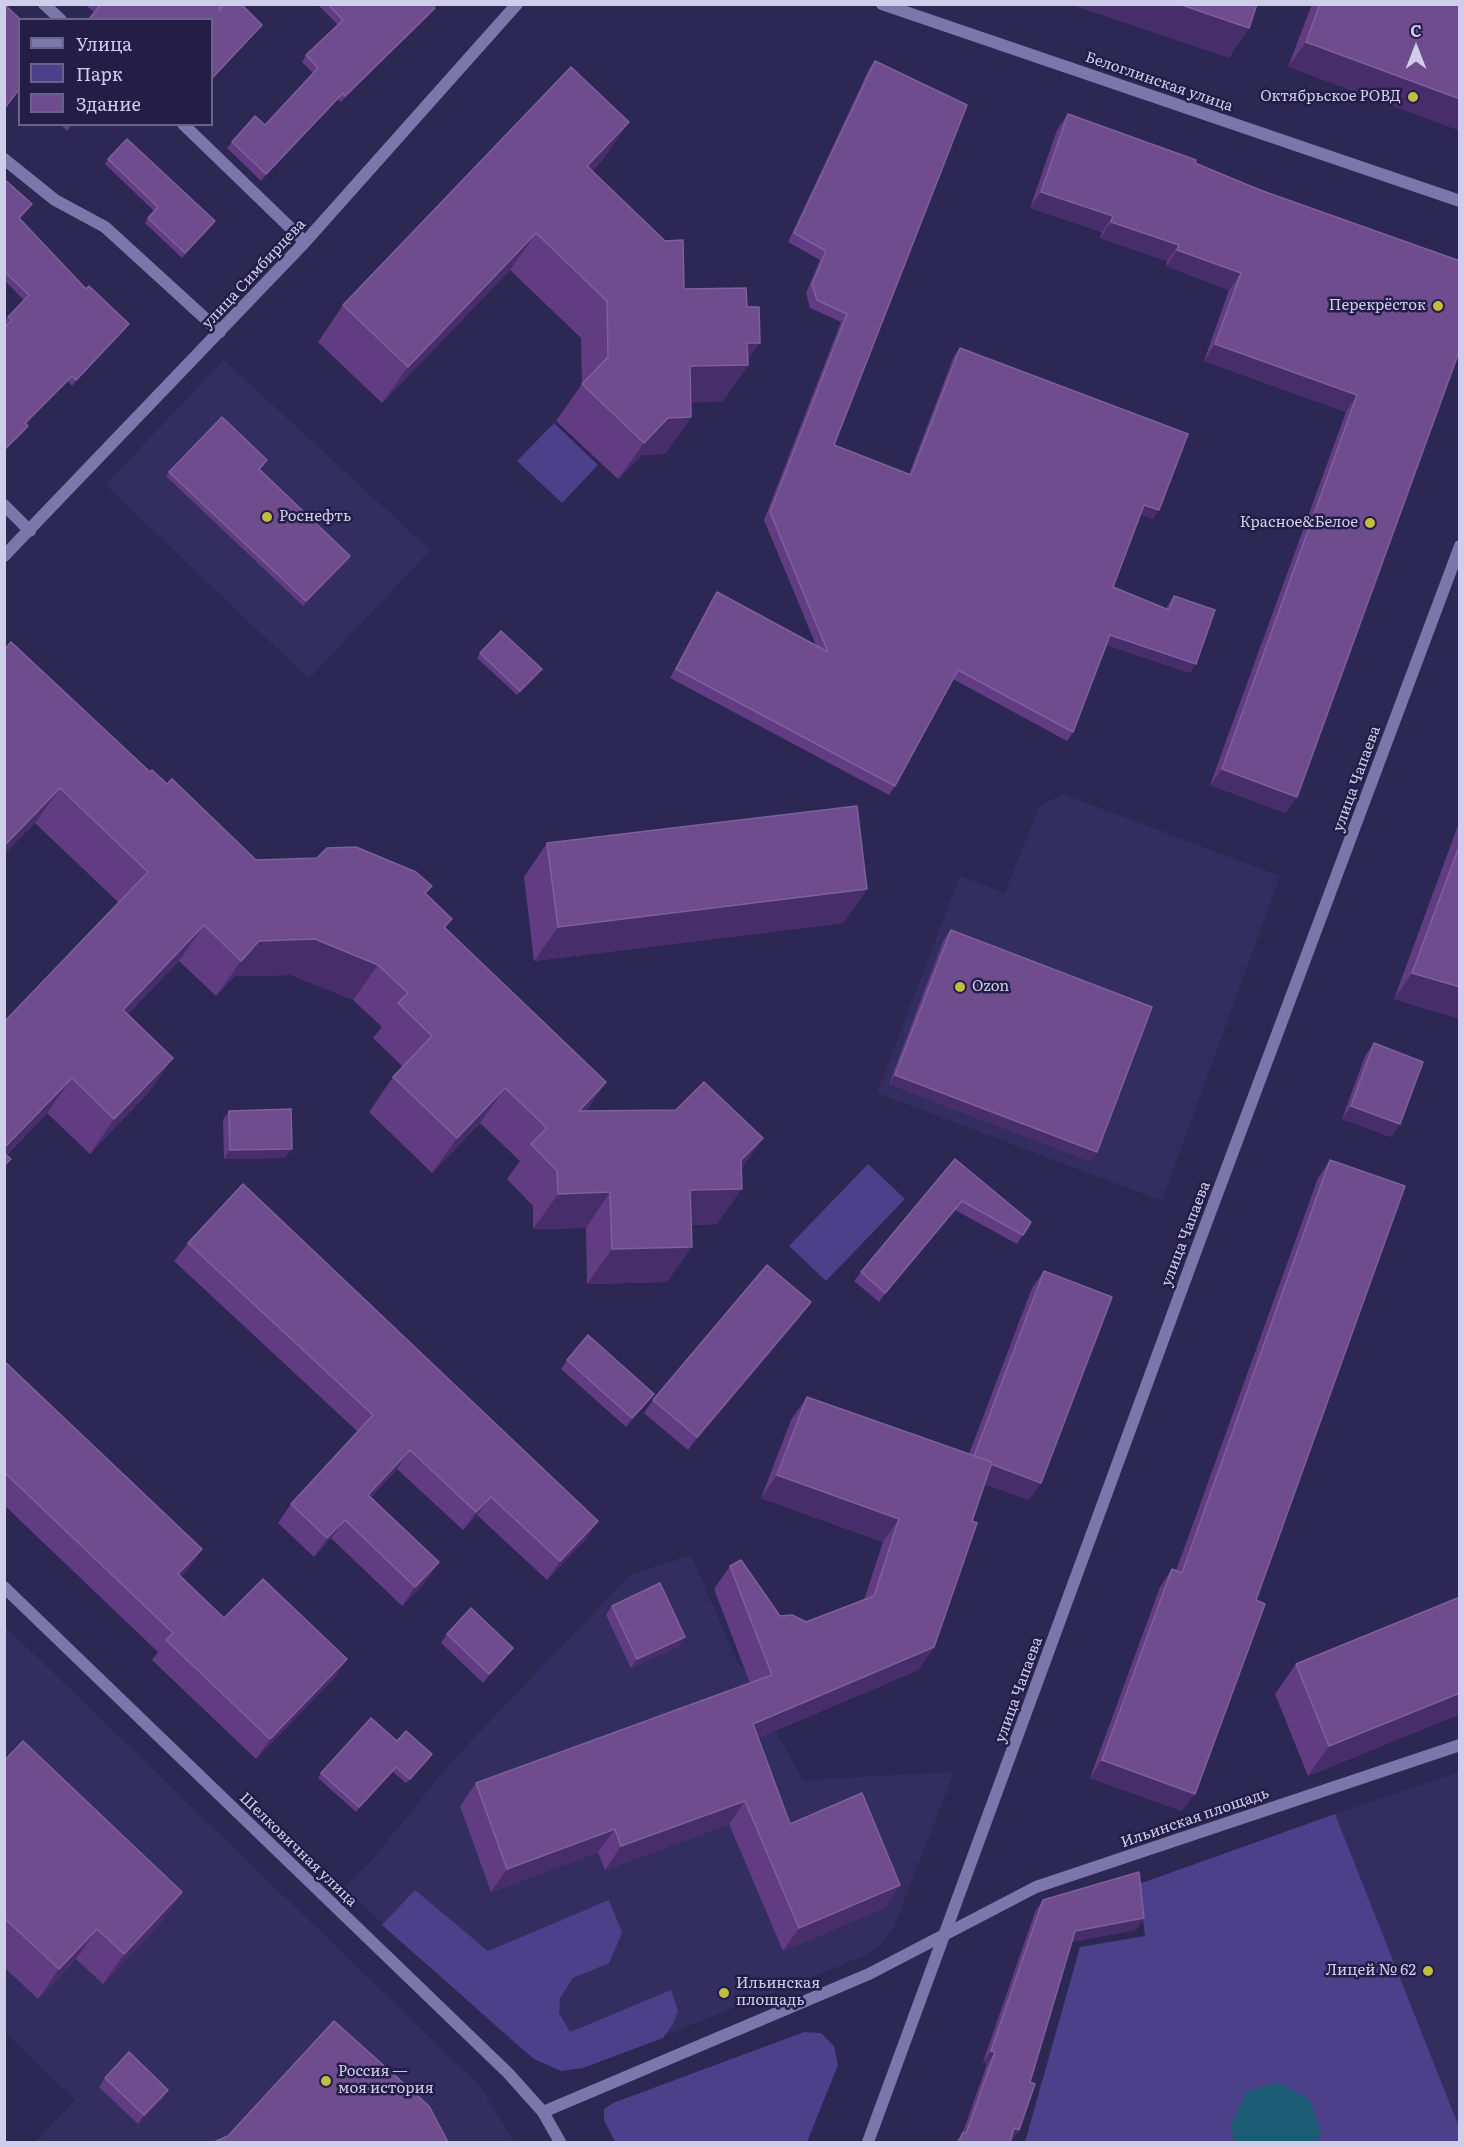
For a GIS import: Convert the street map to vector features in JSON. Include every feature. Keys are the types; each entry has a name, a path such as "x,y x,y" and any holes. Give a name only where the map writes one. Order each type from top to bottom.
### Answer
{"street":[{"path":"44,4 59,18"},
{"name":"улица Симбирцева","path":"4,556 305,243 517,4"},
{"name":"Белоглинская улица","path":"882,4 1460,201"},
{"path":"185,126 305,243"},
{"path":"4,159 55,200 105,227 220,332"},
{"path":"4,505 30,531"},
{"name":"улица Чапаева","path":"946,1934 1194,1256 1460,546"},
{"name":"Шелковичная улица","path":"4,1587 508,2073 543,2112 560,2142"},
{"name":"Ильинская площадь","path":"543,2112 869,1974 1036,1887 1460,1745"},
{"path":"868,2142 946,1934"}],"shaded area":[{"name":"Роснефть","path":"224,360 430,550 309,679 105,485"},
{"path":"1063,794 1280,876 1162,1201 877,1093 960,876 1005,893 1039,807"},
{"path":"691,1555 739,1666 746,1668 773,1726 803,1780 954,1772 894,1927 885,1940 869,1954 583,2068 561,2071 534,2059 510,2040 343,1887 373,1859 451,1762 630,1575"},
{"path":"4,1625 479,2085 515,2142 35,2142 75,2100 5,2033"},
{"name":"Лицей № 62","path":"1459,1772 1459,2127 1335,1814"}],"green space":[{"path":"554,423 598,465 562,503 517,461"},
{"path":"868,1164 905,1199 826,1281 789,1246"},
{"path":"1335,1814 1459,2127 1459,2142 1025,2142 1080,1947 1145,1936 1139,1884"},
{"path":"415,1890 488,1951 609,1900 622,1933 609,1963 573,1978 560,1998 559,2013 570,2032 671,1990 678,2011 673,2024 663,2038 583,2068 561,2071 534,2059 382,1925"},
{"path":"804,2032 821,2033 834,2046 838,2065 807,2142 615,2142 604,2120 604,2109 613,2103"}],"water":[{"path":"1278,2082 1310,2100 1321,2133 1316,2142 1235,2142 1230,2127 1246,2092"}],"building":[{"path":"4,4 19,18 18,91 4,109"},
{"path":"96,4 221,4 219,11 224,4 241,4 262,25 213,77 213,18 90,18 99,7"},
{"path":"328,4 431,4 435,8 345,96 343,93 266,174 232,142 255,116 265,125 318,68 306,55 343,20"},
{"path":"1179,4 1257,4 1249,28"},
{"path":"1320,4 1460,4 1460,99 1306,42"},
{"path":"875,61 967,105 834,445 911,475 960,348 1188,434 1159,510 1144,505 1113,587 1169,610 1174,596 1215,610 1196,664 1110,635 1073,732 958,670 895,786 676,669 717,592 828,652 770,512 847,314 817,300 812,284 826,251 794,233"},
{"path":"571,67 629,122 587,166 665,241 683,240 684,289 746,288 747,307 759,307 760,343 747,343 748,365 690,366 691,417 668,418 644,443 582,384 608,357 607,301 536,233 408,367 343,305"},
{"path":"1068,114 1196,160 1195,163 1260,190 1460,261 1460,349 1297,797 1222,769 1357,395 1215,344 1241,273 1177,250 1179,245 1111,222 1113,216 1041,192"},
{"path":"127,139 215,221 185,253 148,218 158,207 108,159"},
{"path":"4,179 32,204 19,218 86,289 89,286 129,324 76,380 72,376 25,423 28,426 4,450 4,328 12,320 8,317 29,295 4,271"},
{"path":"222,417 267,460 259,469 350,556 306,601 169,472"},
{"path":"501,631 542,669 520,691 480,653"},
{"path":"11,642 150,772 152,770 167,784 172,779 256,860 317,858 327,848 356,847 416,872 432,886 425,893 452,919 444,927 606,1082 579,1111 676,1110 704,1082 763,1138 741,1160 742,1189 690,1190 692,1247 612,1249 610,1192 558,1194 557,1171 531,1144 547,1128 505,1088 457,1138 393,1077 432,1036 398,1003 408,993 378,965 315,939 259,941 241,961 204,925 123,1010 173,1058 114,1119 72,1078 4,1148 4,1022 148,872 60,788 4,846 4,650"},
{"path":"857,806 867,889 558,927 547,843"},
{"path":"1460,844 1460,987 1412,973"},
{"path":"951,930 1152,1007 1097,1152 895,1075"},
{"path":"1374,1043 1423,1062 1400,1124 1351,1106"},
{"path":"291,1109 292,1149 230,1150 229,1111"},
{"path":"4,1153 11,1159 4,1165"},
{"path":"955,1159 1031,1222 1023,1235 962,1201 885,1293 861,1272"},
{"path":"1330,1160 1405,1186 1256,1600 1265,1604 1195,1794 1102,1760 1172,1569 1182,1573"},
{"path":"243,1184 598,1521 560,1561 491,1497 476,1512 410,1450 368,1495 439,1562 415,1587 345,1520 327,1538 291,1504 373,1415 188,1243"},
{"path":"767,1265 811,1302 697,1437 653,1400"},
{"path":"1044,1271 1112,1297 1041,1483 974,1456"},
{"path":"588,1335 654,1394 632,1418 567,1360"},
{"path":"4,1361 202,1549 178,1574 224,1618 263,1579 347,1659 270,1739 166,1640 173,1633 4,1472"},
{"path":"807,1397 992,1462 972,1521 977,1523 934,1647 753,1724 790,1824 862,1793 900,1885 799,1928 745,1801 621,1846 615,1829 507,1869 476,1783 772,1675 730,1566 741,1560 780,1616 792,1615 806,1622 874,1596 899,1519 777,1475"},
{"path":"660,1583 685,1637 637,1659 612,1606"},
{"path":"1460,1597 1460,1693 1329,1746 1296,1664"},
{"path":"471,1608 513,1648 489,1674 447,1634"},
{"path":"371,1718 397,1741 406,1731 432,1754 410,1779 396,1767 359,1807 321,1773"},
{"path":"23,1741 182,1892 124,1954 97,1929 59,1969 4,1918 4,1761"},
{"path":"1139,1872 1144,1918 1075,1931 1030,2082 1035,2084 1019,2130 1014,2128 1010,2142 959,2142 963,2132 966,2134 995,2052 991,2051 1043,1900"},
{"name":"Россия — моя история","path":"334,2021 429,2106 448,2142 214,2142 228,2136"},
{"path":"129,2052 168,2090 144,2115 105,2078"}],"place":[{"name":"Октябрьское РОВД","path":"1413,97"},
{"name":"Перекрёсток","path":"1438,306"},
{"name":"Роснефть","path":"267,517"},
{"name":"Красное&Белое","path":"1370,523"},
{"name":"Ozon","path":"960,987"},
{"name":"Лицей № 62","path":"1428,1971"},
{"name":"Ильинская площадь","path":"724,1993"},
{"name":"Россия — моя история","path":"326,2081"}]}
